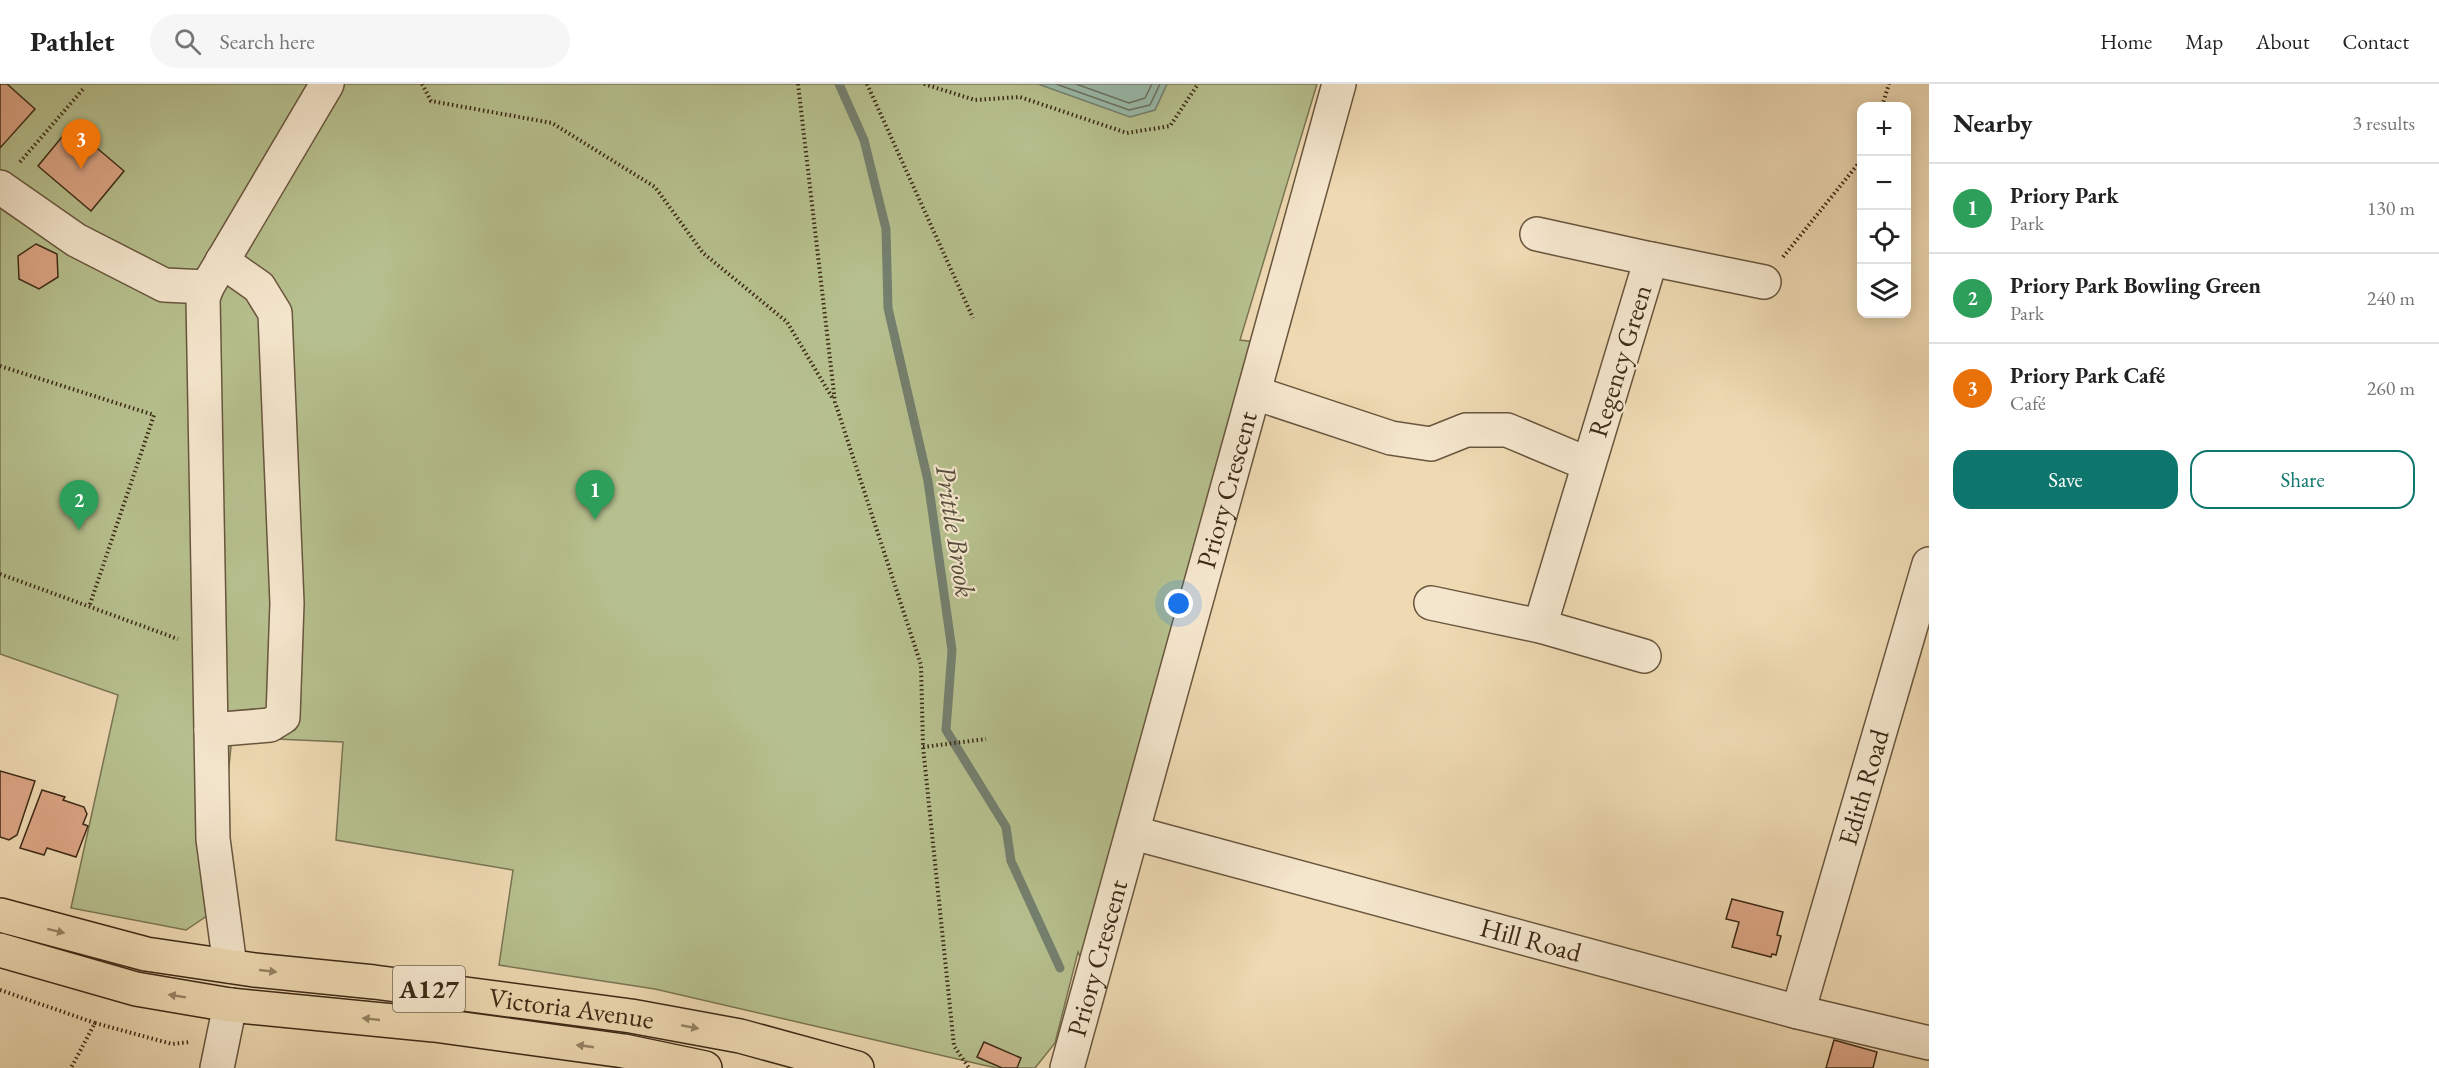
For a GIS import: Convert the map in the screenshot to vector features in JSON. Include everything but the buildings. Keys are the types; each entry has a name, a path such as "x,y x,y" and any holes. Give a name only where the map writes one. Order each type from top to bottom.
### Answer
{"highway":[{"name":"Victoria Avenue","path":"0,915 146,954 631,1016 740,1036 857,1068"},
{"name":"Victoria Avenue","path":"0,951 136,989 230,1005 434,1025 624,1051 705,1068"}],"street":[{"path":"230,966 213,839 203,298 327,84"},
{"name":"Priory Crescent","path":"1067,1068 1339,84"},
{"path":"8,177 76,240 164,285 215,274 259,287 275,313 287,603 282,717 270,725 211,730"},
{"name":"Regency Green","path":"1537,234 1764,282"},
{"name":"Regency Green","path":"1540,626 1652,259"},
{"name":"Regency Green","path":"1255,393 1391,438 1431,444 1466,430 1507,430 1588,464"},
{"name":"Edith Road","path":"1798,1012 1929,564"},
{"path":"1431,603 1540,626 1644,656"},
{"name":"Hill Road","path":"1134,832 1798,1012 1929,1043"},
{"path":"220,1054 230,1005"}],"path":[{"path":"422,84 431,101 552,123 655,187 703,253 787,322 835,402"},
{"path":"798,84 835,402 921,665 923,747 954,1046 969,1068"},
{"path":"867,84 973,318"},
{"path":"924,84 975,100 1020,97 1127,133 1170,126 1197,84"},
{"path":"1883,102 1889,84"},
{"path":"8,177 84,88"},
{"path":"1764,282 1857,165"},
{"path":"0,366 154,415 89,607"},
{"path":"0,574 210,651"},
{"path":"923,747 986,739"},
{"path":"0,990 95,1023 172,1044 220,1054"},
{"path":"71,1068 95,1023"}],"green space":[{"path":"0,84 1317,84 1240,340 1255,342 1084,965 1078,952 1055,1043 1035,1068 996,1068 655,989 499,965 513,870 336,840 343,742 232,737 214,911 186,930 71,908 118,695 0,654"}],"water":[{"path":"1038,84 1167,84 1155,110 1130,117"}],"waterway":[{"name":"Prittle Brook","path":"839,84 864,140 886,229 888,308 928,481 952,650 946,730 1006,827 1011,861 1060,968"}],"place":[{"name":"Priory Park Café","path":"81,169"},
{"name":"Priory Park","path":"595,520"},
{"name":"Priory Park Bowling Green","path":"79,530"}]}
